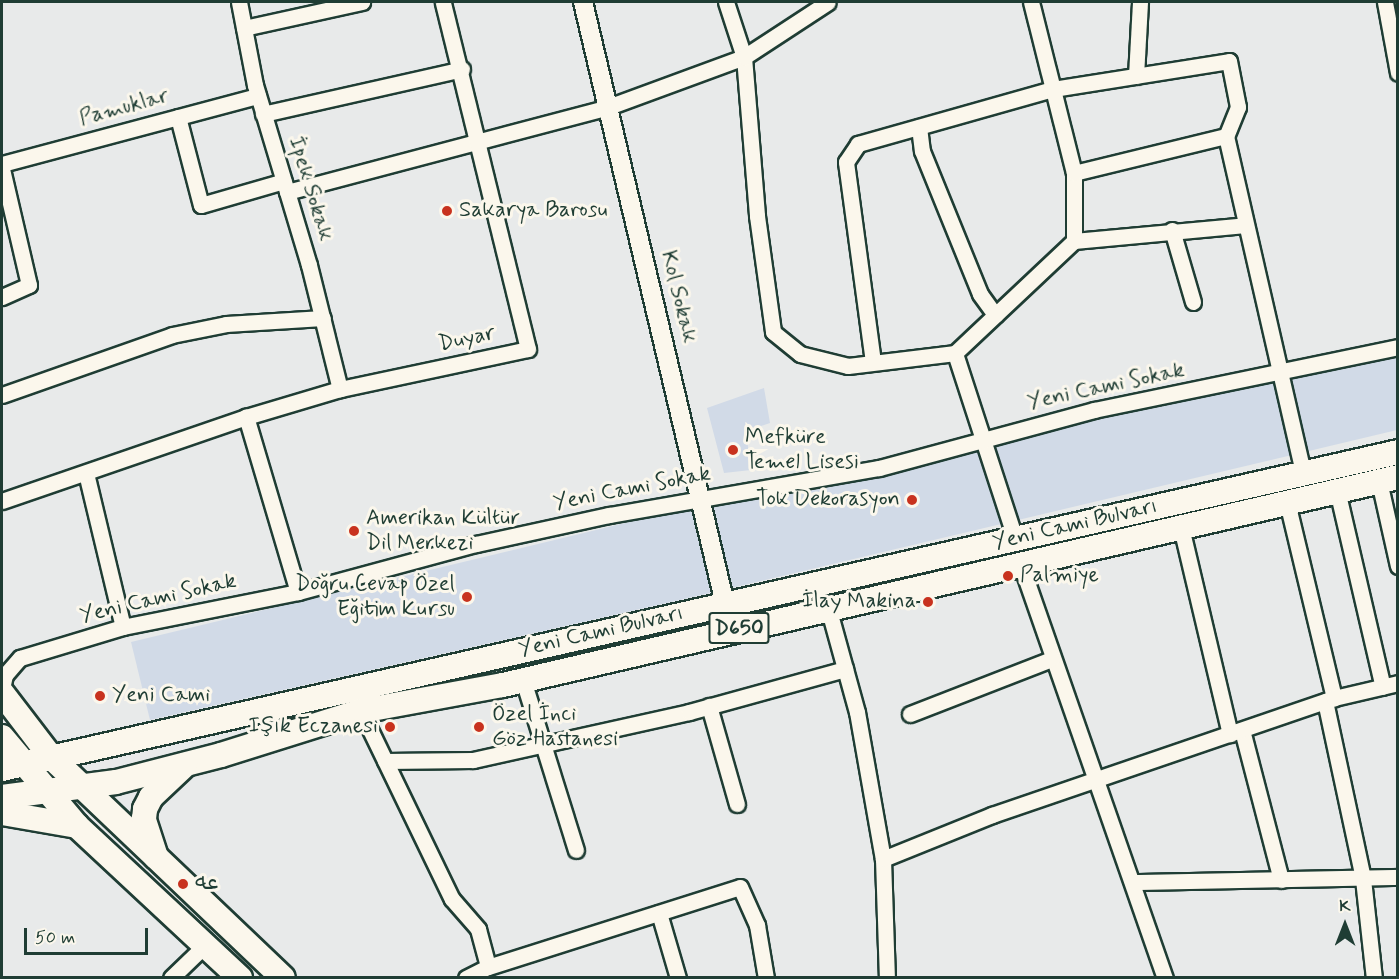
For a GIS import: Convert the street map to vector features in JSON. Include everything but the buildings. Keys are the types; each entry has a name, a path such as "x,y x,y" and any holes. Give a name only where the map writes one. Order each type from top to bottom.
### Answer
{"main road":[{"name":"Yeni Cami Bulvarı","path":"12,767 273,705 1398,452"},
{"name":"Yeni Cami Bulvarı","path":"2,797 82,786 186,764 361,711 523,680 1020,562 1388,479"},
{"path":"2,691 51,757 157,862 283,978"},
{"path":"33,735 54,746 87,751"},
{"path":"2,737 12,767 45,791 77,826 240,978"},
{"path":"157,862 144,819 145,808 151,797 186,764"},
{"path":"2,813 77,826"}],"street":[{"name":"İpek Sokak","path":"239,2 258,96 322,318 340,389"},
{"path":"244,28 362,2"},
{"name":"Duyar","path":"2,501 246,417 340,389 528,349 462,69 443,2"},
{"name":"Kol Sokak","path":"583,2 702,496 725,604"},
{"path":"726,2 744,57 757,216 773,332 800,354 848,366 955,353 1074,241 1172,230 1245,225"},
{"path":"178,117 201,205 479,141 608,107 744,57 814,6 828,2"},
{"path":"1031,2 1074,173 1074,241"},
{"path":"1136,76 1140,2"},
{"path":"1385,2 1392,18 1398,73"},
{"path":"873,362 846,162 858,144 1053,89 1229,62 1238,107 1226,136 1277,374 1303,474"},
{"path":"263,114 462,69"},
{"name":"Pamuklar","path":"2,164 258,96"},
{"path":"919,127 922,152 980,294 995,315"},
{"path":"1074,173 1226,136"},
{"path":"2,169 29,285 2,297"},
{"path":"1172,230 1193,302"},
{"path":"2,396 171,335 226,324 322,318"},
{"name":"Yeni Cami Sokak","path":"2,691 5,675 20,658 123,627 298,592 476,544 702,496 879,468 1094,410 1277,374 1398,346"},
{"path":"955,353 1015,538"},
{"path":"246,417 298,592"},
{"path":"86,473 123,627"},
{"path":"1388,479 1398,566"},
{"path":"883,859 992,815 1330,700 1390,685 1336,490"},
{"path":"1287,502 1330,700 1363,879 1374,978"},
{"path":"1181,527 1236,732 1281,880"},
{"path":"1020,562 1052,659 1098,780 1133,882 1160,976"},
{"path":"828,607 857,712 883,859 887,978"},
{"path":"910,714 1052,659"},
{"path":"385,761 473,760 709,706 845,669"},
{"path":"523,680 576,850"},
{"path":"709,706 737,804"},
{"path":"361,711 452,899 478,929 488,967"},
{"path":"1133,882 1398,877"},
{"path":"466,978 488,967 740,887 757,925 766,978"},
{"path":"659,913 678,978"},
{"path":"171,978 205,945"}],"shaded area":[{"path":"1397,351 1397,430 702,595 150,720 131,642 683,509"},
{"name":"Mefküre Temel Lisesi","path":"764,388 770,423 746,431 751,470 724,473 707,408"}],"place":[{"name":"Sakarya Barosu","path":"447,211"},
{"name":"Mefküre Temel Lisesi","path":"733,450"},
{"name":"Tok Dekorasyon","path":"912,500"},
{"name":"Amerikan Kültür Dil Merkezi","path":"354,531"},
{"name":"Palmiye","path":"1008,576"},
{"name":"Doğru Cevap Özel Eğitim Kursu","path":"467,597"},
{"name":"İlay Makina","path":"928,602"},
{"name":"Yeni Cami","path":"100,696"},
{"name":"Işık Eczanesi","path":"390,727"},
{"name":"Özel İnci Göz Hastanesi","path":"479,727"},
{"name":"عه","path":"183,884"}]}
